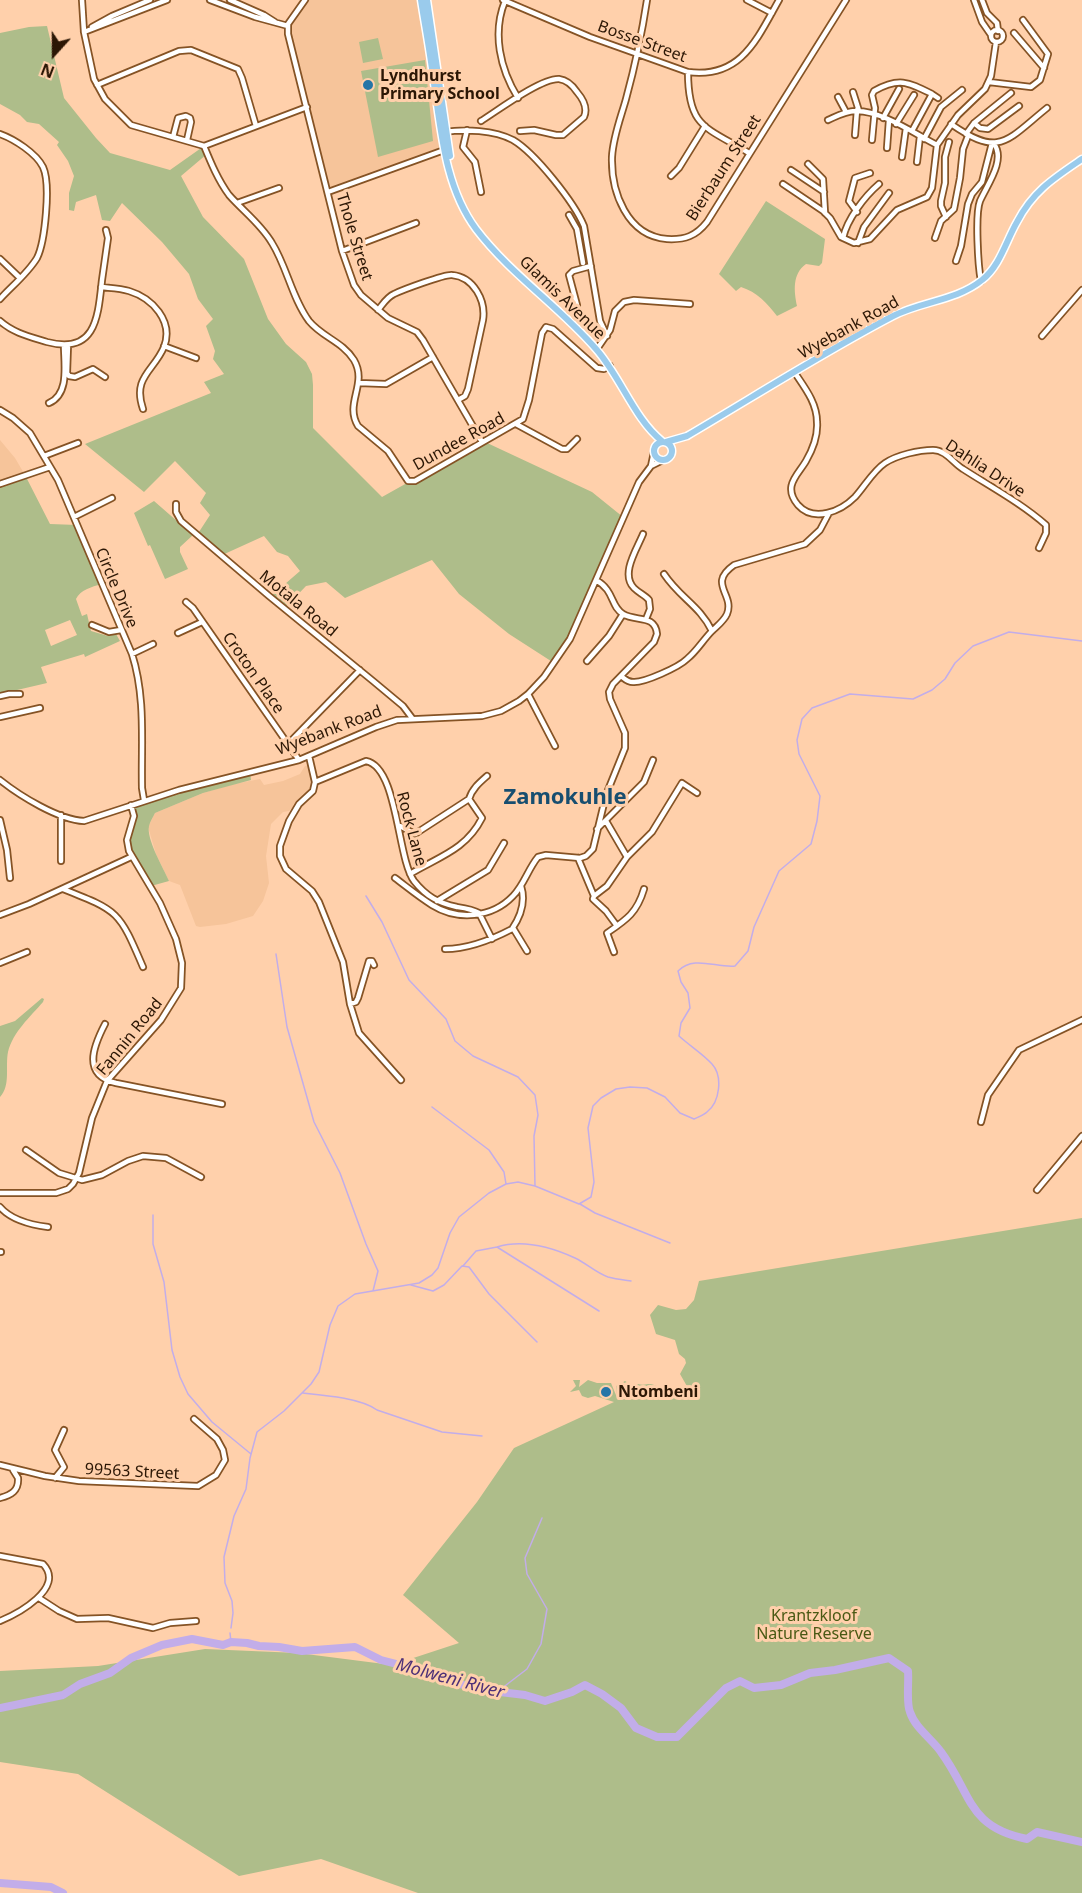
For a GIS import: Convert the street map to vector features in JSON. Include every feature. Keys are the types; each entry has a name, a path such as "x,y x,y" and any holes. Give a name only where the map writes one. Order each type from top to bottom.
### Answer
{"main road":[{"name":"Glamis Avenue","path":"424,2 447,149 457,192 471,221 499,255 597,349 647,425 664,441"},
{"name":"Wyebank Road","path":"672,451 687,436 894,315 955,296 981,281 996,264 1018,220 1031,201 1047,182 1082,159"},
{"name":"Glamis Avenue","path":"647,425 654,449"},
{"name":"Wyebank Road","path":"664,441 687,436"},
{"path":"664,441 670,445 672,451 670,457 663,460 657,458 654,449 664,441"}],"street":[{"path":"82,0 84,32 97,85 105,99 129,124 204,146 307,107"},
{"path":"84,32 112,16 150,0"},
{"path":"90,29 167,0"},
{"path":"210,0 288,26 305,0"},
{"path":"230,0 277,23"},
{"path":"504,0 498,31 500,48 507,77 518,98"},
{"name":"Bosse Street","path":"504,0 637,54 688,72 712,73 739,61 749,50 779,0"},
{"name":"Bierbaum Street","path":"647,0 612,160 621,203 627,216 639,230 648,235 663,238 684,238 694,234 707,222 846,0"},
{"path":"747,0 771,14"},
{"path":"974,0 985,28 991,35 991,39 996,42"},
{"path":"982,0 1003,37 996,42"},
{"path":"979,12 987,12"},
{"path":"989,82 1031,87 1040,80 1048,54 1023,20"},
{"name":"Thole Street","path":"288,26 342,251 357,290 378,310 417,332 482,442"},
{"path":"991,35 994,31 998,31"},
{"path":"1014,33 1044,68"},
{"path":"783,184 825,213 843,238 858,243 870,239 897,210 927,197 933,188 937,145 958,115 976,99 989,82 996,42"},
{"path":"97,85 180,51 191,50 237,69 242,78 256,126"},
{"path":"688,72 693,111 705,126 749,153"},
{"path":"482,121 544,82 561,79 579,93 586,109 584,117 563,135 520,130"},
{"path":"872,140 875,108 872,93 886,84 903,82 938,98"},
{"path":"883,118 899,89"},
{"path":"917,162 922,137 941,107 962,90"},
{"path":"853,92 858,111 855,135"},
{"path":"935,238 941,221 954,209 967,135 974,123 1011,93"},
{"path":"896,124 914,94"},
{"path":"902,157 909,130 932,94"},
{"path":"838,97 846,112"},
{"path":"974,123 980,128 988,129 1019,106"},
{"path":"951,124 967,135 993,144 1008,140 1047,108"},
{"path":"828,120 846,112 858,111 889,120 937,145"},
{"path":"173,137 178,118 186,116 191,122 187,140"},
{"path":"887,148 889,120"},
{"path":"671,176 679,168 705,126"},
{"path":"444,132 467,130 497,135 514,141 529,153 556,182 579,214 584,226 600,321 607,336"},
{"path":"467,130 463,147 475,162 481,192"},
{"path":"0,134 31,153 42,166 45,177 42,244 34,262 0,299"},
{"path":"946,217 940,201 945,183 945,157 949,142"},
{"path":"956,261 961,246 968,204 972,194 982,182 993,144"},
{"path":"981,281 979,204 994,171 999,153 993,144"},
{"path":"204,146 217,176 273,244 308,319 324,336 351,355 356,365 359,383 386,384 433,357"},
{"path":"328,192 447,149"},
{"path":"808,164 823,179 825,213"},
{"path":"791,170 824,192"},
{"path":"857,212 849,201 852,184 855,178 870,173"},
{"path":"843,238 846,229 867,196 879,184"},
{"path":"237,203 279,188"},
{"path":"858,243 864,227 889,193"},
{"path":"569,215 577,229 583,263"},
{"path":"342,251 416,223"},
{"path":"0,321 20,333 66,345 84,339 93,328 98,314 108,238 106,231"},
{"path":"0,260 20,279"},
{"path":"577,305 569,275 573,271 591,266"},
{"path":"378,310 394,294 448,275 467,281 478,293 484,310 483,320 468,389 465,396 458,400"},
{"path":"102,287 131,291 162,314 167,328 164,346 142,381 140,397 143,409"},
{"path":"1042,336 1082,290"},
{"path":"597,349 607,336 615,311 624,302 634,300 690,304"},
{"name":"Dundee Road","path":"359,383 352,410 355,421 388,451 404,477 410,482 516,424 525,415 542,333 546,327 554,328 597,368 604,369 610,366"},
{"path":"66,345 69,376 75,377 93,369 105,377"},
{"path":"50,403 62,392 66,345"},
{"path":"164,346 196,358"},
{"path":"795,373 814,403 817,422 811,450 793,478 792,490 794,498 803,509 815,514 829,513"},
{"name":"Circle Drive","path":"0,410 25,428 50,466 132,654 142,706 144,800"},
{"path":"516,424 562,449 567,448 577,439"},
{"path":"44,456 78,443"},
{"name":"Wyebank Road","path":"0,781 26,798 61,815 84,821 144,800 300,759 387,723 412,718 489,715 511,706 528,694 544,677 570,639 636,489 651,466 654,449"},
{"name":"Dahlia Drive","path":"829,513 854,497 885,463 903,456 937,450 1046,525 1047,533 1039,548"},
{"path":"651,466 663,460"},
{"path":"0,484 50,466"},
{"path":"74,517 112,498"},
{"name":"Motala Road","path":"176,504 176,512 181,521 256,586 403,706 412,718"},
{"path":"621,676 627,681 634,682 648,679 688,658 722,622 728,612 727,600 721,586 721,580 726,571 734,565 805,544 820,530 829,513"},
{"path":"643,534 629,567 629,575 633,587 649,600 650,609 646,619"},
{"path":"664,574 677,592 704,614 712,631"},
{"path":"395,878 439,909 456,914 480,915 498,908 513,896 538,857 546,855 578,858 590,854 606,795 625,748 625,733 609,695 613,684 656,638 656,627 646,619 623,614 617,608 610,591 596,580"},
{"name":"Croton Place","path":"186,602 193,608 300,759"},
{"path":"587,661 609,636 623,614"},
{"path":"178,633 202,622"},
{"path":"92,625 109,632 121,630"},
{"path":"132,654 153,644"},
{"path":"289,743 360,670"},
{"path":"0,696 20,694"},
{"path":"528,694 555,746"},
{"path":"0,717 40,708"},
{"path":"309,756 315,782 313,791 299,804 289,821 280,846 280,856 286,869 316,896 343,962 350,1004 359,1033 401,1080"},
{"path":"597,829 644,782 653,760"},
{"name":"Rock Lane","path":"315,782 363,762 371,762 388,789 400,826 404,860 410,874 420,888 436,901"},
{"path":"400,826 415,834 469,799 474,788 487,776"},
{"path":"593,898 607,885 627,857 652,832 682,783 697,793"},
{"path":"410,874 460,847 469,837 482,817 469,799"},
{"path":"0,915 131,857 127,840 134,816 131,804"},
{"path":"61,815 61,861"},
{"path":"0,820 7,850 9,878"},
{"path":"606,821 627,857"},
{"path":"436,901 488,870 504,843"},
{"name":"Fannin Road","path":"76,1179 92,1118 107,1081 161,1020 178,994 182,980 182,963 176,939 160,903 131,857"},
{"path":"578,858 593,898 617,926"},
{"path":"445,949 460,948 492,939 513,928 523,905 524,895 521,886"},
{"path":"63,889 96,902 118,916 128,930 143,967"},
{"path":"614,952 607,933 639,906 644,889"},
{"path":"436,901 474,910 480,915 492,939"},
{"path":"513,928 527,951"},
{"path":"0,963 27,952"},
{"path":"350,1004 356,1002 358,998 369,962 372,961 374,965"},
{"path":"981,1122 988,1095 1018,1051 1082,1021"},
{"path":"105,1024 95,1042 93,1053 97,1072 107,1081 222,1104"},
{"path":"1037,1190 1082,1136"},
{"path":"26,1150 59,1173 76,1179 94,1178 143,1156 165,1158 201,1177"},
{"path":"0,1193 56,1193 68,1189 76,1179"},
{"path":"0,1207 30,1224 48,1227"},
{"name":"99563 Street","path":"11,1468 79,1481 198,1486 216,1475 225,1460 222,1446 194,1419"},
{"path":"55,1478 64,1467 55,1450 64,1430"},
{"path":"0,1465 11,1468 18,1478 16,1490 0,1498"},
{"path":"0,1556 45,1566 48,1582 39,1598 0,1621"},
{"path":"39,1598 76,1619 108,1618 153,1628 170,1623 196,1621"}],"shaded area":[{"name":"Lyndhurst Primary School","path":"305,0 421,0 445,150 328,191 288,26"},
{"path":"0,440 25,475 0,484"},
{"path":"310,764 313,788 289,811 283,812 271,824 266,856 269,883 263,901 253,916 226,924 196,926 180,885 169,881 156,854 148,827 155,813 203,793 234,784 260,779 264,785 283,781 300,774 305,766"}],"green space":[{"path":"47,26 64,98 110,153 170,170 204,146 207,154 181,176 203,217 244,259 268,319 286,344 306,362 312,374 313,428 382,497 407,483 413,483 485,442 592,492 623,517 575,629 554,663 509,634 459,594 432,560 345,598 326,582 306,586 284,609 270,597 300,571 288,556 277,552 264,536 220,556 197,535 210,515 200,503 206,493 175,461 144,492 85,444 211,393 204,382 224,374 213,359 215,351 206,326 213,319 198,299 189,274 162,242 122,203 110,221 102,220 96,195 76,202 74,211 69,210 69,193 74,176 68,161 57,145 59,142 39,124 27,122 20,115 0,104 0,33"},
{"path":"378,38 383,59 363,63 359,42"},
{"path":"425,60 433,141 378,157 361,71"},
{"path":"766,201 825,239 822,263 819,266 806,264 798,273 795,289 797,306 777,316 757,295 741,287 736,291 719,274"},
{"path":"25,475 50,524 77,525 101,584 83,591 76,599 82,616 87,614 91,631 108,636 116,634 120,641 85,657 84,654 41,667 47,683 0,694 0,484","holes":["70,620 77,635 51,646 45,630"]},
{"path":"154,501 193,535 180,547 188,569 165,579 134,513"},
{"path":"250,772 251,780 203,793 155,813 149,826 150,838 169,881 151,886 128,845 133,816 131,804"},
{"path":"42,998 43,1002 22,1025 10,1045 5,1087 0,1097 0,1026 15,1021"},
{"name":"Krantzkloof Nature Reserve","path":"1082,1218 1082,1893 418,1893 321,1859 239,1876 78,1774 0,1762 0,1671 98,1666 205,1649 298,1653 392,1665 459,1643 403,1595 477,1502 514,1448 614,1402 595,1396 588,1398 582,1396 579,1390 570,1392 576,1386 573,1380 580,1380 579,1387 588,1380 597,1383 611,1383 618,1400 620,1399 617,1396 616,1386 625,1381 633,1386 655,1385 671,1398 688,1388 680,1374 686,1363 685,1359 679,1354 675,1340 656,1334 650,1315 658,1305 676,1310 686,1309 694,1300 699,1281"}],"waterway":[{"path":"231,1628 232,1601 225,1583 224,1557 234,1516 246,1489 250,1458 257,1432 284,1411 311,1384 319,1372 330,1325 338,1306 355,1294 419,1283 432,1275 438,1268 450,1233 459,1217 489,1193 506,1184 518,1182 535,1186 579,1204 591,1197 594,1182 588,1128 593,1106 616,1089 647,1088 665,1097 680,1113 694,1119 704,1114 715,1102 719,1082 715,1069 705,1057 679,1036 681,1023 690,1008 688,993 681,982 678,971 684,966 698,963 735,966 748,951 754,927 779,871 811,844 820,796 799,754 797,740 802,719 812,708 850,694 913,699 932,690 945,679 955,663 973,646 1009,632 1082,641"},
{"path":"366,896 382,922 409,980 446,1019 455,1041 473,1056 518,1077 535,1095 538,1115 534,1136 535,1186"},
{"path":"276,954 287,1027 314,1122 340,1173 378,1271 373,1291"},
{"path":"432,1107 489,1150 504,1172 506,1184"},
{"path":"580,1204 595,1213 670,1243"},
{"path":"153,1215 153,1244 164,1282 172,1350 180,1377 188,1394 212,1422 251,1454"},
{"path":"497,1247 527,1244 547,1248 575,1258 608,1277 631,1281"},
{"path":"463,1266 476,1251 497,1247 599,1311"},
{"path":"411,1285 433,1291 444,1285 462,1266 469,1267 489,1294 537,1342"},
{"path":"303,1393 362,1403 442,1432 482,1436"},
{"path":"497,1692 527,1669 541,1644 547,1609 527,1574 525,1558 542,1518"},
{"path":"230,1633 231,1642"},
{"name":"Molweni River","path":"0,1708 63,1695 80,1684 110,1673 131,1658 162,1645 192,1639 223,1645 231,1642 247,1643 302,1651 355,1647 381,1660 475,1689 525,1695 545,1701 585,1685 621,1708 636,1728 657,1737 677,1737 726,1688 740,1681 754,1688 781,1685 810,1673 889,1658 908,1671 908,1703 912,1718 941,1752 973,1807 982,1817 1007,1834 1027,1839 1037,1832 1082,1842"},
{"path":"0,1883 51,1887 63,1893"}],"place":[{"name":"Lyndhurst Primary School","path":"368,85"},
{"name":"Ntombeni","path":"606,1392"}],"district":[{"name":"Zamokuhle","path":"565,798"}]}
